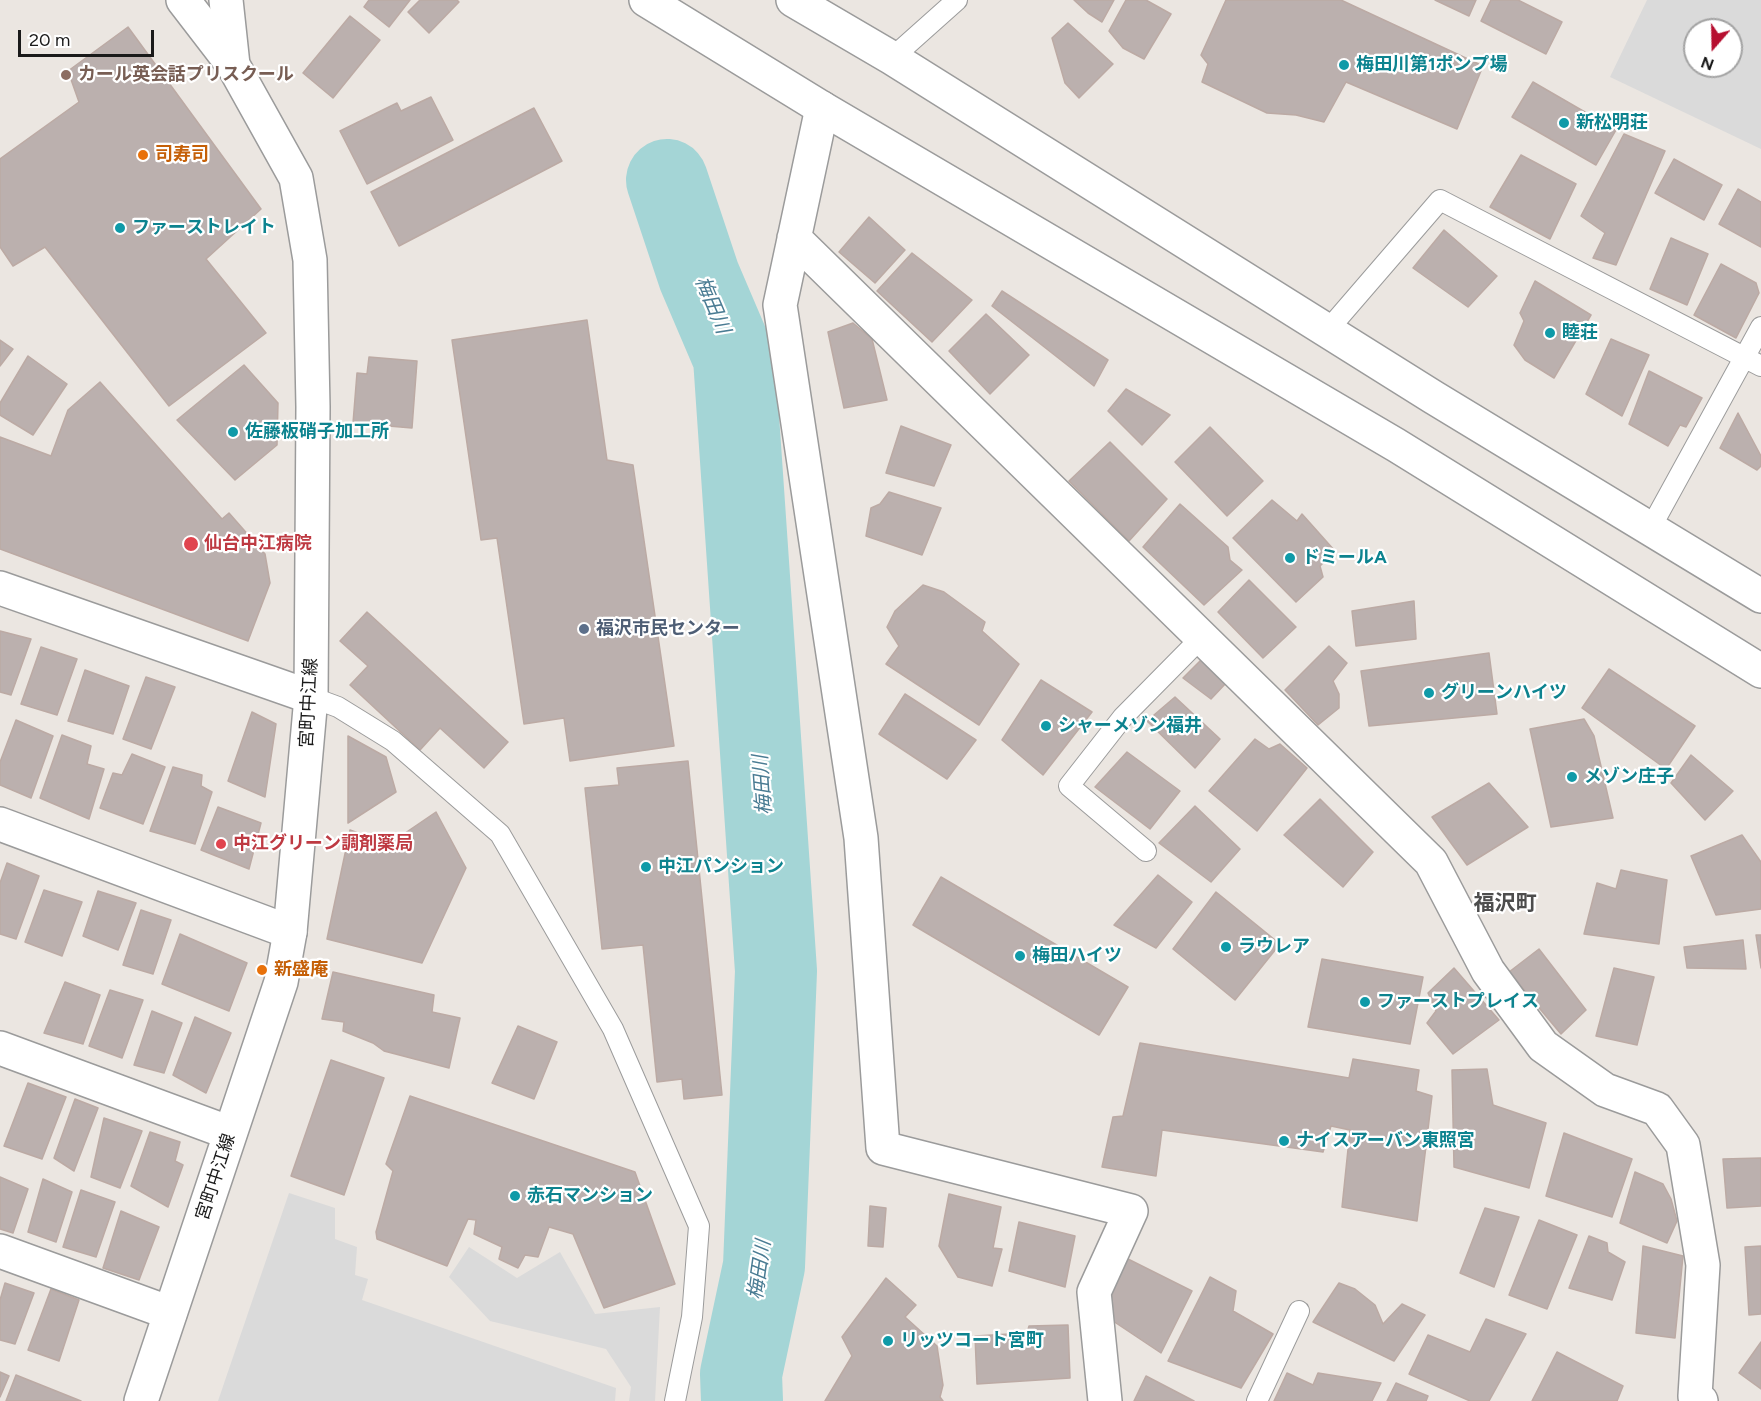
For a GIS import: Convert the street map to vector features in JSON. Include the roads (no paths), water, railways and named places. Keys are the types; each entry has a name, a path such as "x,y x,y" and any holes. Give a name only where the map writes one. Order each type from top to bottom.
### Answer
{"street":[{"path":"183,0 233,65"},
{"name":"宮町中江線","path":"141,1401 281,982 290,932 311,697 314,407 310,260 296,178 233,65 226,0"},
{"path":"646,0 822,108 1396,445 1761,671"},
{"path":"793,0 892,58 1327,331 1761,596"},
{"path":"822,108 780,305 861,838 883,1148 1131,1211 1094,1292 1105,1401"},
{"path":"794,238 1431,862 1488,971 1543,1046 1605,1090 1657,1109 1683,1144 1703,1265 1695,1396 1701,1401"},
{"path":"0,588 311,697"},
{"path":"0,824 290,932"},
{"path":"0,1048 230,1134"},
{"path":"0,1251 170,1313"}],"lane":[{"path":"892,58 957,0"},
{"path":"1327,331 1440,200 1753,361"},
{"path":"1650,529 1753,361 1761,327"},
{"path":"1146,852 1069,786 1123,717 1201,638"},
{"path":"311,697 338,707 393,741 500,834 613,1029 699,1226 692,1317 675,1401"},
{"path":"1257,1401 1299,1311"}],"waterway":[{"name":"梅田川","path":"667,180 699,276 734,358 776,971 764,1266 741,1374 742,1401"}],"place":[{"name":"梅田川第1ポンプ場","path":"1344,65"},
{"name":"カール英会話プリスクール","path":"66,75"},
{"name":"新松明荘","path":"1564,123"},
{"name":"司寿司","path":"143,155"},
{"name":"ファーストレイト","path":"120,228"},
{"name":"睦荘","path":"1550,333"},
{"name":"佐藤板硝子加工所","path":"233,432"},
{"name":"仙台中江病院","path":"191,544"},
{"name":"ドミールA","path":"1290,558"},
{"name":"福沢市民センター","path":"584,629"},
{"name":"グリーンハイツ","path":"1429,693"},
{"name":"シャーメゾン福井","path":"1046,726"},
{"name":"メゾン庄子","path":"1572,777"},
{"name":"中江グリーン調剤薬局","path":"221,844"},
{"name":"中江パンション","path":"646,867"},
{"name":"ラウレア","path":"1226,947"},
{"name":"梅田ハイツ","path":"1020,956"},
{"name":"新盛庵","path":"262,970"},
{"name":"ファーストプレイス","path":"1365,1002"},
{"name":"ナイスアーバン東照宮","path":"1284,1141"},
{"name":"赤石マンション","path":"515,1196"},
{"name":"リッツコート宮町","path":"888,1341"}],"district":[{"name":"福沢町","path":"1505,904"}]}
